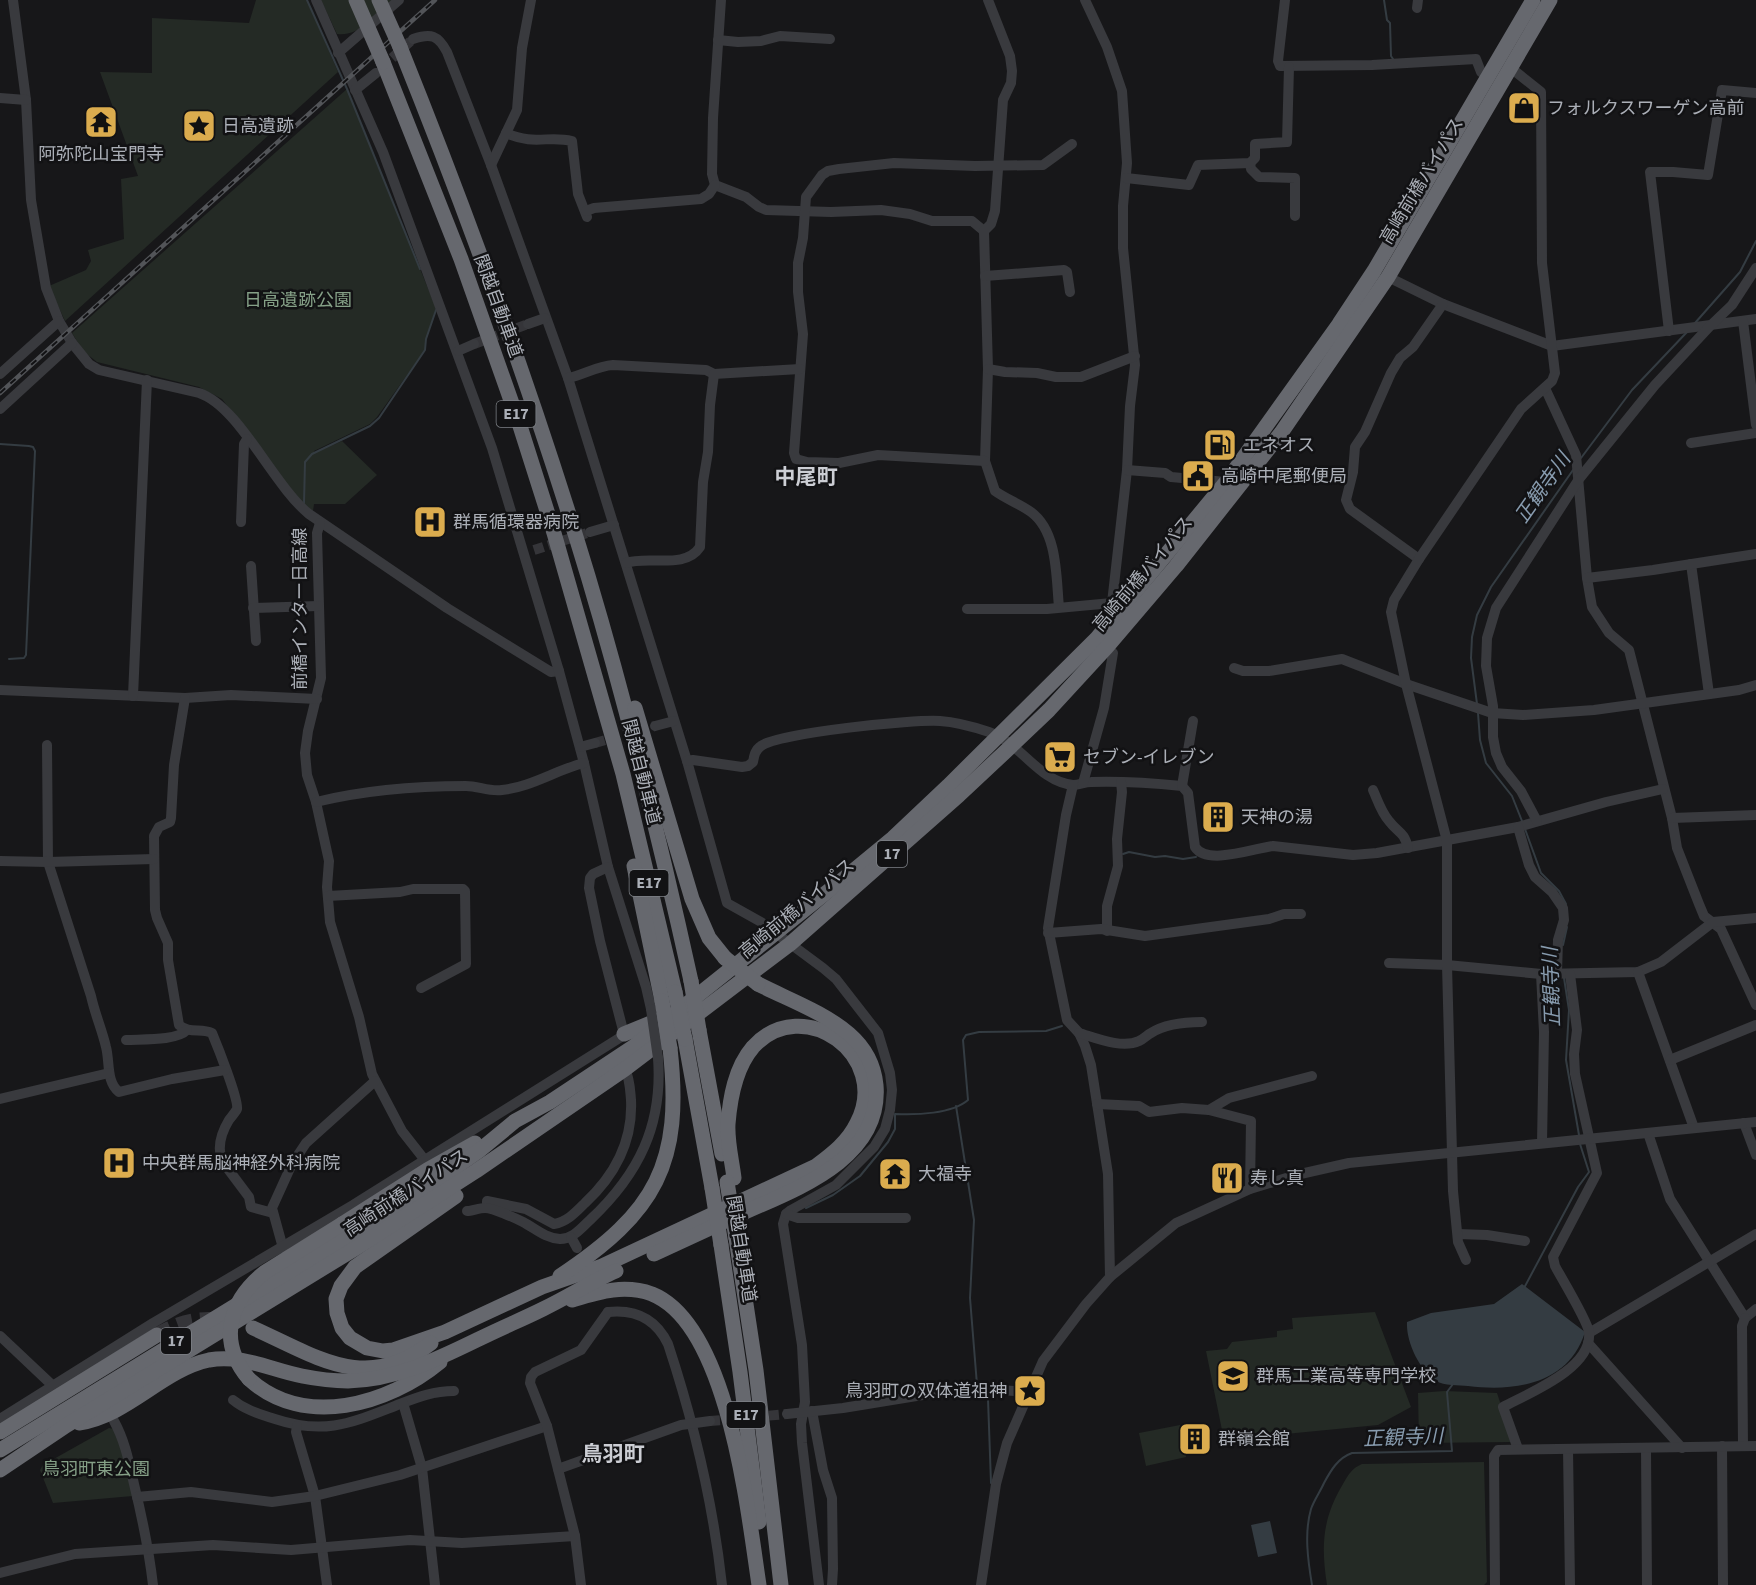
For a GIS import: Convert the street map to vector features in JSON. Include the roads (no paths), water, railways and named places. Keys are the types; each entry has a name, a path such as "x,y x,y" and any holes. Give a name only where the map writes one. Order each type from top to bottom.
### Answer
{"highway":[{"name":"関越自動車道","path":"356,0 380,68 461,259 520,426 554,533 623,774 631,851 663,1000 685,1039 712,1188 748,1428 766,1585"},
{"name":"関越自動車道","path":"379,0 406,43 538,420 588,578 655,822 691,981 699,1030 731,1180 740,1236 781,1585"},
{"name":"高崎前橋バイパス","path":"0,1449 418,1193 480,1150 515,1121 550,1102 633,1047 893,838 1085,651 1116,607 1226,482 1302,378 1374,271 1533,0"},
{"name":"高崎前橋バイパス","path":"0,1470 67,1425 476,1172 625,1069 790,944 1012,746 1107,647 1176,566 1281,433 1388,277 1550,0"},
{"path":"67,1425 93,1421 112,1413 186,1368 215,1359 241,1359 303,1376 346,1381 390,1376 454,1351 543,1309 597,1280 805,1184 839,1163 862,1138 874,1111 876,1092 872,1066 863,1049 842,1028 758,984 725,958 705,931 692,899 619,653 588,578"},
{"path":"542,1287 612,1238 646,1200 656,1181 670,1146 673,1119 674,1082 664,1053 663,1000"},
{"path":"624,1034 648,1026 683,1004 689,1003"},
{"path":"476,1172 461,1192 355,1267 344,1280 336,1299 338,1320 346,1335 368,1348 383,1351 393,1350 445,1332 542,1287 602,1266 816,1166 846,1140 858,1122 864,1104 865,1085 861,1069 850,1051 839,1040 821,1030 794,1028 775,1033 753,1047 740,1070 732,1097 728,1125 731,1180"},
{"path":"454,1351 421,1378 394,1391 370,1400 340,1407 310,1406 287,1401 262,1390 249,1379 236,1360 230,1338 232,1317 239,1299 264,1272 427,1170 515,1121"},
{"path":"543,1309 623,1288 654,1295 683,1318 705,1354 735,1440 759,1585"},
{"path":"253,1328 329,1363 358,1367 383,1365 405,1359 419,1352 445,1332"},
{"path":"0,1432 157,1335"}],"street":[{"name":"前橋インター日高線","path":"13,0 26,100 31,200 46,288 59,321 72,343 86,361 95,368 199,393 211,398 225,409 302,509 320,523 317,533 321,678 308,730 305,753 307,775 316,802 329,861 328,896 332,929 356,1008 372,1074 402,1131 424,1159"},
{"path":"316,0 383,152 458,351 529,551 580,747 608,867 643,977 663,1000"},
{"path":"338,53 399,0"},
{"path":"491,165 517,110 522,48 531,0"},
{"path":"715,186 712,174 713,129 721,0"},
{"path":"988,0 1010,56 1012,71 1011,83 1004,100 995,211 991,224 984,231 988,369 985,461 995,491 1039,519 1055,556 1059,607"},
{"path":"968,609 1116,607 1135,356 1131,342 1123,248 1123,206 1127,163 1122,91 1107,47 1085,0"},
{"path":"1285,0 1278,62 1280,66 1372,65 1476,59 1481,72 1489,77"},
{"path":"406,43 429,36 441,40 491,165 568,378 687,761 727,903 776,933 831,974 869,1019 882,1044 892,1090 885,1129 870,1152 836,1185 786,1214 783,1231 802,1345 805,1402 832,1498 832,1585"},
{"path":"718,40 761,41 780,36 830,39"},
{"path":"1126,178 1189,185 1198,165 1250,163 1255,158 1255,144 1287,142 1289,67"},
{"path":"355,90 380,68"},
{"path":"1466,1260 1458,1242 1453,1191 1447,965 1447,841 1406,684 1391,612 1394,600 1419,559 1521,409 1552,381 1555,373 1542,263 1541,92 1511,68"},
{"path":"1669,331 1650,172 1708,175 1722,90 1756,93"},
{"path":"0,98 26,100"},
{"path":"506,133 518,139 531,141 572,141 578,194 586,214 594,208 701,199 715,186"},
{"path":"985,461 878,455 838,463 796,459 794,453 803,333 797,280 804,210 808,194 822,175 828,171 894,163 1043,165 1072,144"},
{"path":"1250,163 1251,169 1259,177 1295,178 1295,216"},
{"path":"715,186 746,197 763,209 831,212 890,211 932,221 972,221 984,231"},
{"path":"1537,821 1521,790 1502,767 1496,753 1486,652 1490,622 1496,608 1579,479 1655,385 1732,305 1756,268"},
{"path":"985,276 1064,270 1067,273 1070,292"},
{"path":"1388,277 1443,304 1552,346 1756,319"},
{"path":"1419,559 1350,509 1346,500 1353,472 1355,447 1365,432 1391,373 1400,358 1413,347 1443,304"},
{"path":"1730,323 1729,315 1732,305"},
{"path":"528,324 545,318"},
{"path":"0,374 59,321"},
{"path":"1743,321 1756,425"},
{"path":"0,409 72,343"},
{"path":"458,351 474,345"},
{"path":"988,369 1038,373 1056,377 1081,377 1135,356"},
{"path":"568,378 582,375 601,366 613,365 706,370 714,374 800,369"},
{"path":"626,563 681,559 692,555 700,547 703,482 708,452 714,374"},
{"path":"133,696 147,380"},
{"path":"1545,388 1576,455 1587,578 1592,607 1609,633 1629,650 1672,818 1677,848 1704,916 1721,929 1756,1005"},
{"path":"1691,442 1756,433"},
{"path":"241,522 244,444 247,439"},
{"path":"1127,470 1226,482"},
{"path":"320,523 456,614 551,672 559,671"},
{"path":"590,532 614,525"},
{"path":"1587,578 1756,554"},
{"path":"1691,564 1709,694"},
{"path":"251,566 256,641"},
{"path":"253,608 318,606"},
{"path":"1107,647 1113,653 1104,708 1066,815 1048,933 1067,1020 1079,1033 1091,1065 1108,1174 1110,1277"},
{"path":"1234,668 1269,671 1342,659 1406,684 1492,713 1523,716 1643,704 1756,686"},
{"path":"0,690 185,698 231,694 317,699"},
{"path":"185,698 174,765 171,818 170,822 159,827 155,832 157,918 168,943 168,960 178,1021 187,1030 210,1032 235,1096 237,1106 221,1139 222,1161 249,1197 251,1207 273,1213"},
{"path":"655,726 674,721"},
{"path":"687,761 745,767 753,762 756,751 761,745 781,739 824,731 926,721 946,722 999,736 1054,778 1078,784 1121,782 1182,786 1188,793 1195,847 1198,852 1204,854 1240,854 1272,846 1360,855 1518,827 1663,789"},
{"path":"1182,786 1193,721"},
{"path":"580,747 595,743"},
{"path":"47,745 48,862 107,1049 109,1073 115,1089 119,1092 172,1079 225,1070"},
{"path":"316,802 349,794 396,789 464,786 503,790 542,779 584,763"},
{"path":"1107,931 1107,906 1118,866 1117,839 1121,782"},
{"path":"1373,790 1386,818 1406,838 1408,848"},
{"path":"1672,818 1756,815"},
{"path":"1518,827 1529,865 1535,877 1552,892 1563,908 1564,920 1558,940 1557,973"},
{"path":"0,861 154,859"},
{"path":"0,1419 153,1323 283,1248 624,1034 589,888 593,874 608,867"},
{"path":"328,896 400,892 413,889 463,889 465,891 466,964 421,988"},
{"path":"1048,933 1101,929 1145,936 1269,919 1284,914 1301,914"},
{"path":"1389,963 1447,965 1541,974 1638,972 1661,962 1713,922 1756,918"},
{"path":"1638,972 1694,1128"},
{"path":"1541,974 1544,1032 1542,1143"},
{"path":"1570,974 1577,1030 1574,1054 1575,1074 1597,1173 1553,1257 1589,1338 1682,1448"},
{"path":"1079,1033 1115,1043 1139,1042 1153,1031 1187,1022 1202,1022"},
{"path":"1670,1060 1756,1025"},
{"path":"126,1040 171,1037 183,1034 187,1030"},
{"path":"467,1211 487,1208 524,1222 550,1237 559,1239 571,1237 617,1191 638,1159 653,1123 659,1099 664,1053"},
{"path":"487,1208 487,1201 492,1201 526,1209 551,1223 558,1224 577,1211 607,1180 622,1153 629,1131 631,1113 630,1084 625,1069"},
{"path":"0,1100 109,1073"},
{"path":"1209,1110 1229,1098 1312,1076"},
{"path":"283,1248 273,1213 273,1204 300,1151 332,1118 375,1081"},
{"path":"1097,1104 1139,1106 1149,1112 1182,1108 1209,1110 1251,1121 1250,1189"},
{"path":"981,1585 996,1484 1007,1443 1043,1361 1063,1332 1110,1277 1176,1223 1250,1189 1296,1175 1349,1163 1750,1122 1756,1155"},
{"path":"1647,1133 1670,1199 1745,1318"},
{"path":"607,1180 617,1191"},
{"path":"786,1214 798,1218 906,1218"},
{"path":"1458,1234 1487,1235 1525,1241"},
{"path":"1518,1449 1503,1407 1563,1375 1585,1351 1589,1338 1756,1234"},
{"path":"571,1237 577,1248"},
{"path":"600,1298 608,1312"},
{"path":"1743,1446 1742,1326 1745,1318 1756,1309"},
{"path":"608,1312 624,1311 639,1314 660,1329 668,1344 693,1423 709,1502 722,1585"},
{"path":"580,1585 575,1536 547,1426 530,1383 535,1372 581,1350 608,1312"},
{"path":"0,1336 52,1385"},
{"path":"787,1414 901,1400 946,1391 985,1389 1029,1392"},
{"path":"233,1400 252,1411 309,1428 343,1424 435,1392 454,1391"},
{"path":"403,1403 422,1468 435,1585"},
{"path":"807,1412 802,1443 819,1585"},
{"path":"114,1421 125,1446 149,1549 153,1585"},
{"path":"558,1469 693,1423 710,1422"},
{"path":"297,1426 315,1496 324,1548 327,1585"},
{"path":"137,1497 191,1492 273,1502 315,1496 422,1468 547,1426"},
{"path":"1722,1446 1723,1585"},
{"path":"1495,1585 1494,1456 1498,1450 1756,1446"},
{"path":"1646,1448 1647,1585"},
{"path":"1568,1449 1570,1585"},
{"path":"0,1573 75,1554 149,1549 213,1545 279,1550 410,1540 462,1544 575,1536"}],"waterway":[{"path":"307,0 347,89 420,269"},
{"path":"1384,0 1387,20 1390,23 1393,59"},
{"name":"正観寺川","path":"1695,323 1740,272 1756,241"},
{"path":"304,503 305,462 312,454 370,426 379,418 425,350 426,339 436,310"},
{"name":"正観寺川","path":"1581,458 1632,390 1687,332"},
{"path":"0,444 29,446 35,451 26,655 24,658 9,659"},
{"name":"正観寺川","path":"1477,704 1471,658 1472,637 1477,615 1491,587 1573,470"},
{"name":"正観寺川","path":"1478,713 1480,740 1486,763 1512,796 1522,821"},
{"name":"正観寺川","path":"1525,829 1541,873 1559,891 1566,904"},
{"path":"1123,854 1129,852 1183,859 1196,857"},
{"name":"正観寺川","path":"1563,945 1567,927"},
{"name":"正観寺川","path":"1564,978 1569,1010 1566,1060 1579,1135"},
{"path":"806,1208 833,1195 860,1176 888,1142 895,1129 895,1114 943,1111 968,1100 963,1040 966,1035 979,1032 1046,1031 1062,1026"},
{"path":"956,1106 974,1220 970,1298 977,1385"},
{"name":"正観寺川","path":"1524,1288 1578,1187 1589,1172 1580,1144"},
{"name":"正観寺川","path":"1312,1585 1307,1547 1309,1518 1314,1502 1332,1469 1339,1461 1352,1453 1452,1451 1447,1392 1453,1384"},
{"path":"981,1393 988,1399 991,1483"}],"tunnel":[{"path":"381,68 413,39"},
{"path":"474,344 528,324"},
{"path":"534,550 590,532"},
{"path":"595,743 655,726"},
{"path":"157,1335 186,1323 217,1320"},
{"path":"754,1417 787,1414"},
{"path":"710,1421 736,1419"}],"railway":[{"path":"0,393 435,0"}],"place":[{"name":"フォルクスワーゲン高前","path":"1524,108"},
{"name":"阿弥陀山宝門寺","path":"101,122"},
{"name":"日高遺跡","path":"199,126"},
{"name":"エネオス","path":"1220,445"},
{"name":"高崎中尾郵便局","path":"1198,476"},
{"name":"群馬循環器病院","path":"430,522"},
{"name":"セブン-イレブン","path":"1060,757"},
{"name":"天神の湯","path":"1218,817"},
{"name":"中央群馬脳神経外科病院","path":"119,1163"},
{"name":"大福寺","path":"895,1174"},
{"name":"寿し真","path":"1227,1178"},
{"name":"群馬工業高等専門学校","path":"1233,1376"},
{"name":"鳥羽町の双体道祖神","path":"1030,1391"},
{"name":"群嶺会館","path":"1195,1439"}],"district":[{"name":"中尾町","path":"806,477"},
{"name":"鳥羽町","path":"613,1454"}],"park label":[{"name":"日高遺跡公園","path":"298,300"},
{"name":"鳥羽町東公園","path":"96,1469"}]}
